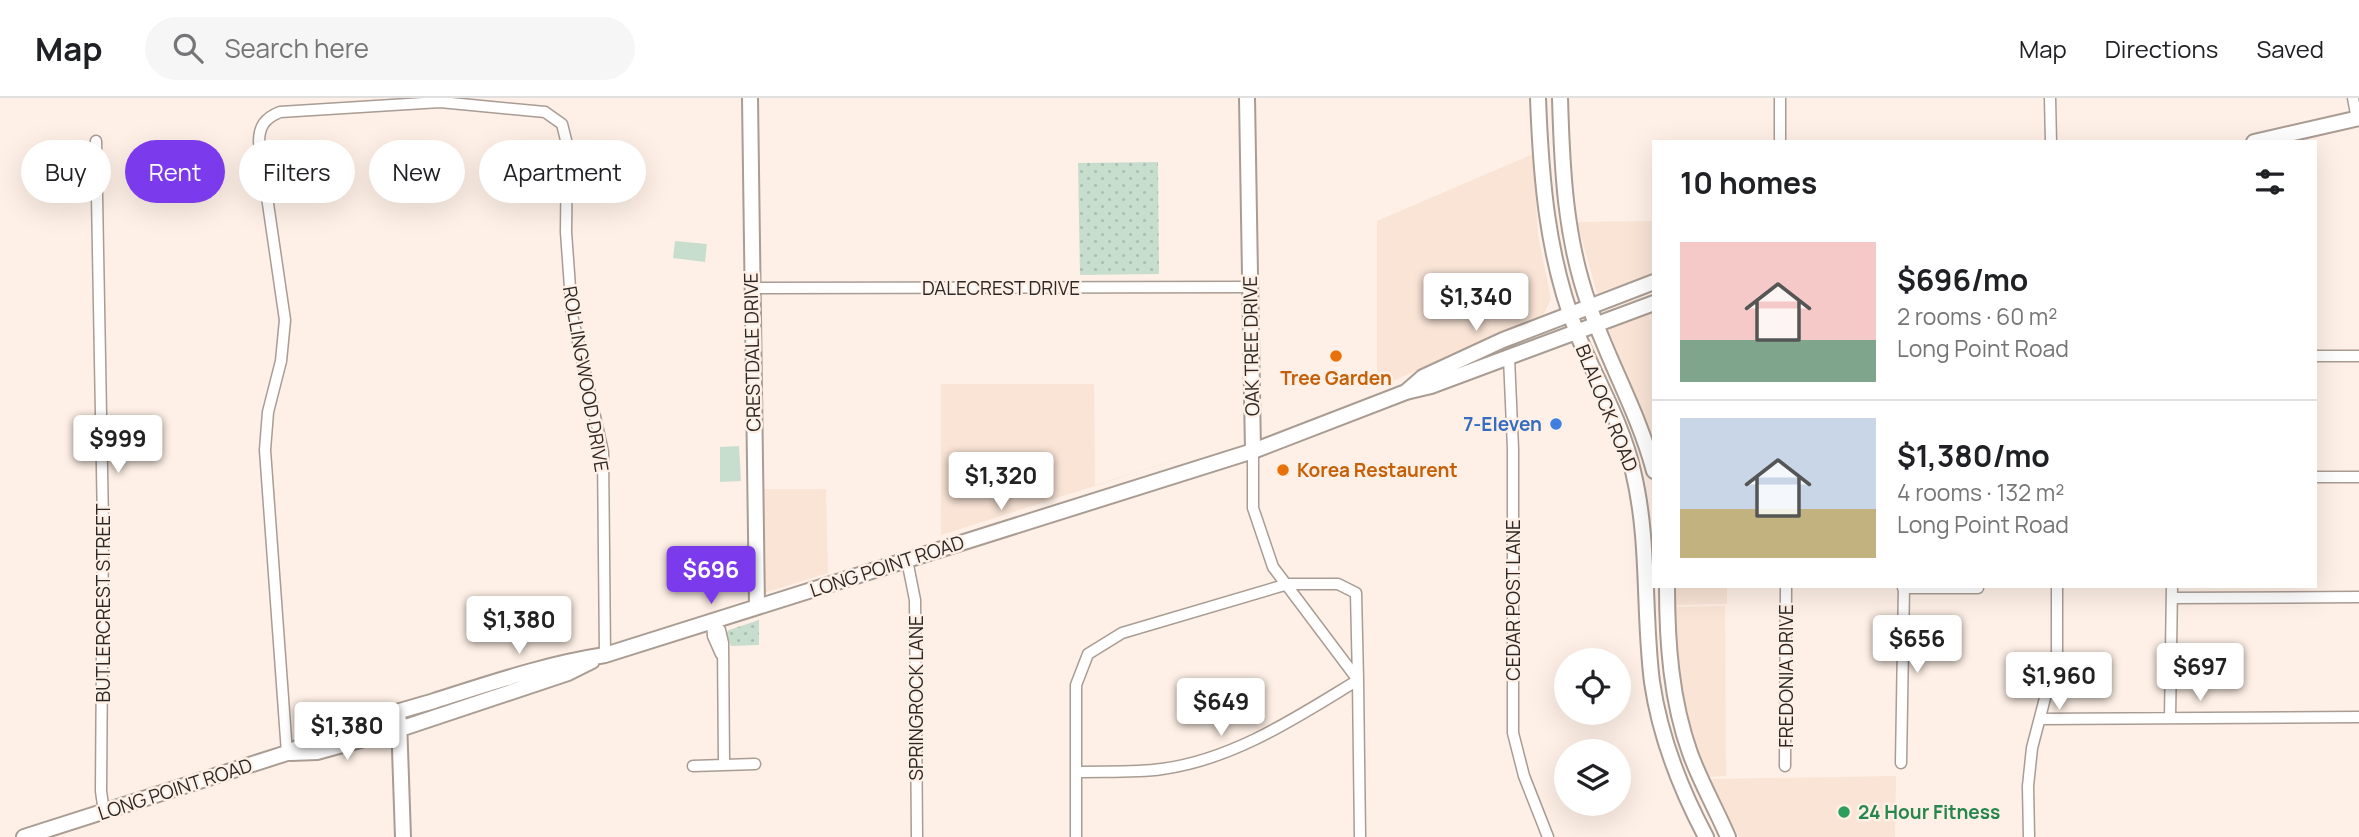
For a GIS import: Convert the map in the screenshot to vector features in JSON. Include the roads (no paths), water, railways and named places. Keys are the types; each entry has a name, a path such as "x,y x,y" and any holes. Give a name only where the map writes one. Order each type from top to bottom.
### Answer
{"main road":[{"name":"CRESTDALE DRIVE","path":"750,98 757,607"},
{"name":"OAK TREE DRIVE","path":"1247,98 1253,451"},
{"name":"BLALOCK ROAD","path":"1538,98 1541,167 1553,261 1577,332 1633,467 1644,523 1652,680 1659,723 1672,761 1706,837"},
{"name":"BLALOCK ROAD","path":"1560,98 1567,225 1589,306 1652,465"},
{"path":"2263,140 2358,119"},
{"path":"1541,167 1562,167"},
{"name":"LONG POINT ROAD","path":"1406,392 1423,377 1570,312 1652,283"},
{"name":"LONG POINT ROAD","path":"287,753 317,752 400,729 568,673 605,655 1253,451 1406,392 1428,387 1509,358 1652,304"},
{"path":"1633,467 1652,465"},
{"path":"1647,597 1667,592 1671,678 1690,754 1728,837"},
{"name":"LONG POINT ROAD","path":"24,837 287,753 314,739 399,711 561,662 605,655"},
{"path":"399,711 403,837"},
{"path":"1672,761 1690,754"}],"street":[{"path":"1780,98 1780,140"},
{"path":"2050,98 2051,140"},
{"path":"2353,98 2358,119"},
{"name":"ROLLINGWOOD DRIVE","path":"287,753 265,450 268,412 281,361 285,320 259,142 262,124 268,117 280,112 462,103 545,112 562,124 567,144 566,233 572,315 603,452 605,655"},
{"name":"BUTLERCREST STREET","path":"97,203 103,524 101,791 104,812"},
{"name":"DALECREST DRIVE","path":"751,288 1250,287"},
{"path":"2317,356 2359,356"},
{"name":"CEDAR POST LANE","path":"1509,358 1513,449 1513,733 1524,776 1548,837"},
{"name":"OAK TREE DRIVE","path":"1253,451 1253,508 1273,567 1358,680"},
{"path":"2317,477 2359,477"},
{"name":"SPRINGROCK LANE","path":"907,560 915,600 917,837"},
{"path":"1076,837 1076,685 1088,654 1122,633 1288,584 1338,584 1356,593 1360,837"},
{"name":"FREDONIA DRIVE","path":"1786,588 1786,766"},
{"path":"1901,763 1903,588"},
{"path":"2029,837 2028,786 2032,748 2042,719 2057,652 2057,588"},
{"path":"2170,718 2172,588"},
{"path":"2172,598 2359,597"},
{"path":"712,621 720,630 723,643 724,763"},
{"path":"1076,772 1163,769 1225,753 1291,721 1358,680"},
{"path":"2042,719 2359,717"},
{"path":"693,766 755,764"}],"place":[{"name":"Tree Garden","path":"1336,356"},
{"name":"7-Eleven","path":"1556,424"},
{"name":"Korea Restaurent","path":"1283,470"},
{"name":"24 Hour Fitness","path":"1844,812"}]}
